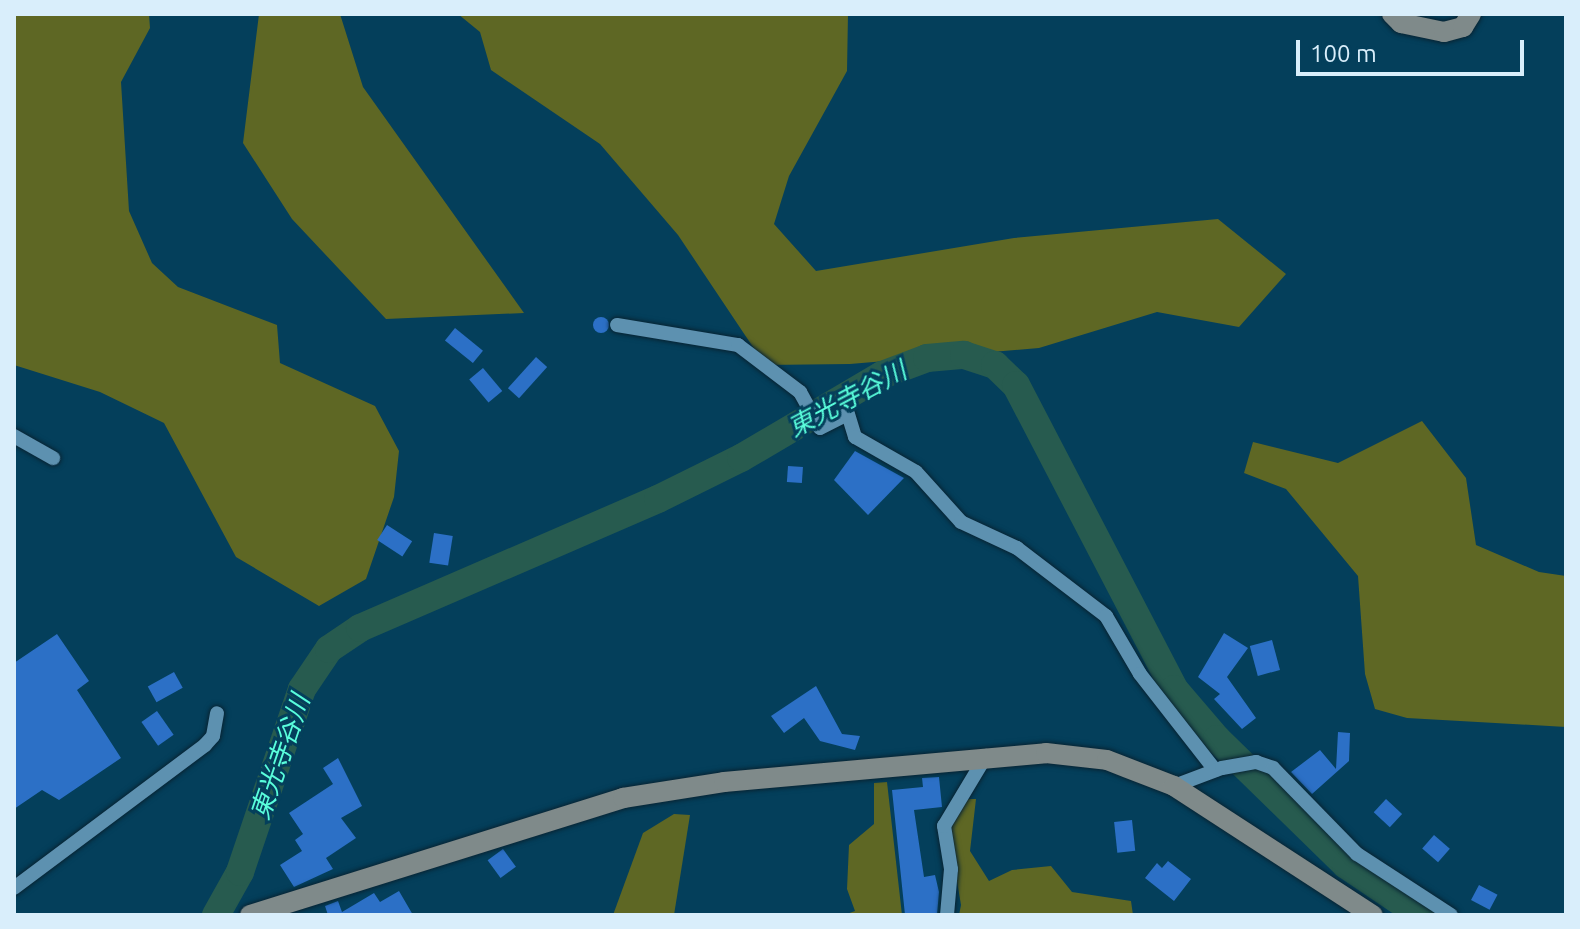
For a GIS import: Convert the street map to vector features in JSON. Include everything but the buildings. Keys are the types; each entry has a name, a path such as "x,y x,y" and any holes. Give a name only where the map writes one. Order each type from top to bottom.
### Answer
{"street":[{"path":"1392,14 1422,30 1467,21"},
{"path":"617,325 697,342 738,345 800,392 820,428 848,414 855,437 916,472 961,522 1017,548 1106,616 1140,674 1218,769"},
{"path":"14,436 53,458"},
{"path":"14,888 205,745 213,736 217,713"},
{"path":"250,915 623,798 676,787 986,756 1075,755 1141,771 1174,786 1373,915"},
{"path":"947,915 951,869 944,826 986,756"},
{"path":"1174,786 1218,769 1256,762 1273,768 1357,854 1451,915"}],"green space":[{"path":"14,14 149,14 150,28 121,82 129,211 152,263 178,287 277,325 280,363 375,406 399,451 394,497 366,579 319,606 236,557 164,423 100,392 14,365"},
{"path":"259,14 340,14 363,87 524,313 386,319 292,219 243,143"},
{"path":"458,14 848,14 847,71 789,176 774,224 816,271 1014,238 1218,219 1286,274 1239,327 1157,312 1039,348 850,364 765,365 678,235 600,144 491,70 480,32"},
{"path":"1422,421 1466,478 1476,545 1539,572 1566,576 1566,727 1407,718 1375,709 1365,674 1358,576 1286,489 1244,473 1253,442 1338,463"},
{"path":"887,782 902,915 844,915 855,911 847,889 849,845 874,824 874,783"},
{"path":"962,799 976,799 970,851 989,881 1012,870 1051,866 1072,892 1131,901 1133,915 959,915 961,905 948,828"},
{"path":"674,814 690,815 674,915 613,915 643,833"}],"waterway":[{"name":"東光寺谷川","path":"216,915 240,872 302,689 329,649 360,628 658,499 741,458 882,375 927,358 964,355 995,365 1016,385 1174,689 1217,739 1346,865 1420,915"}]}
